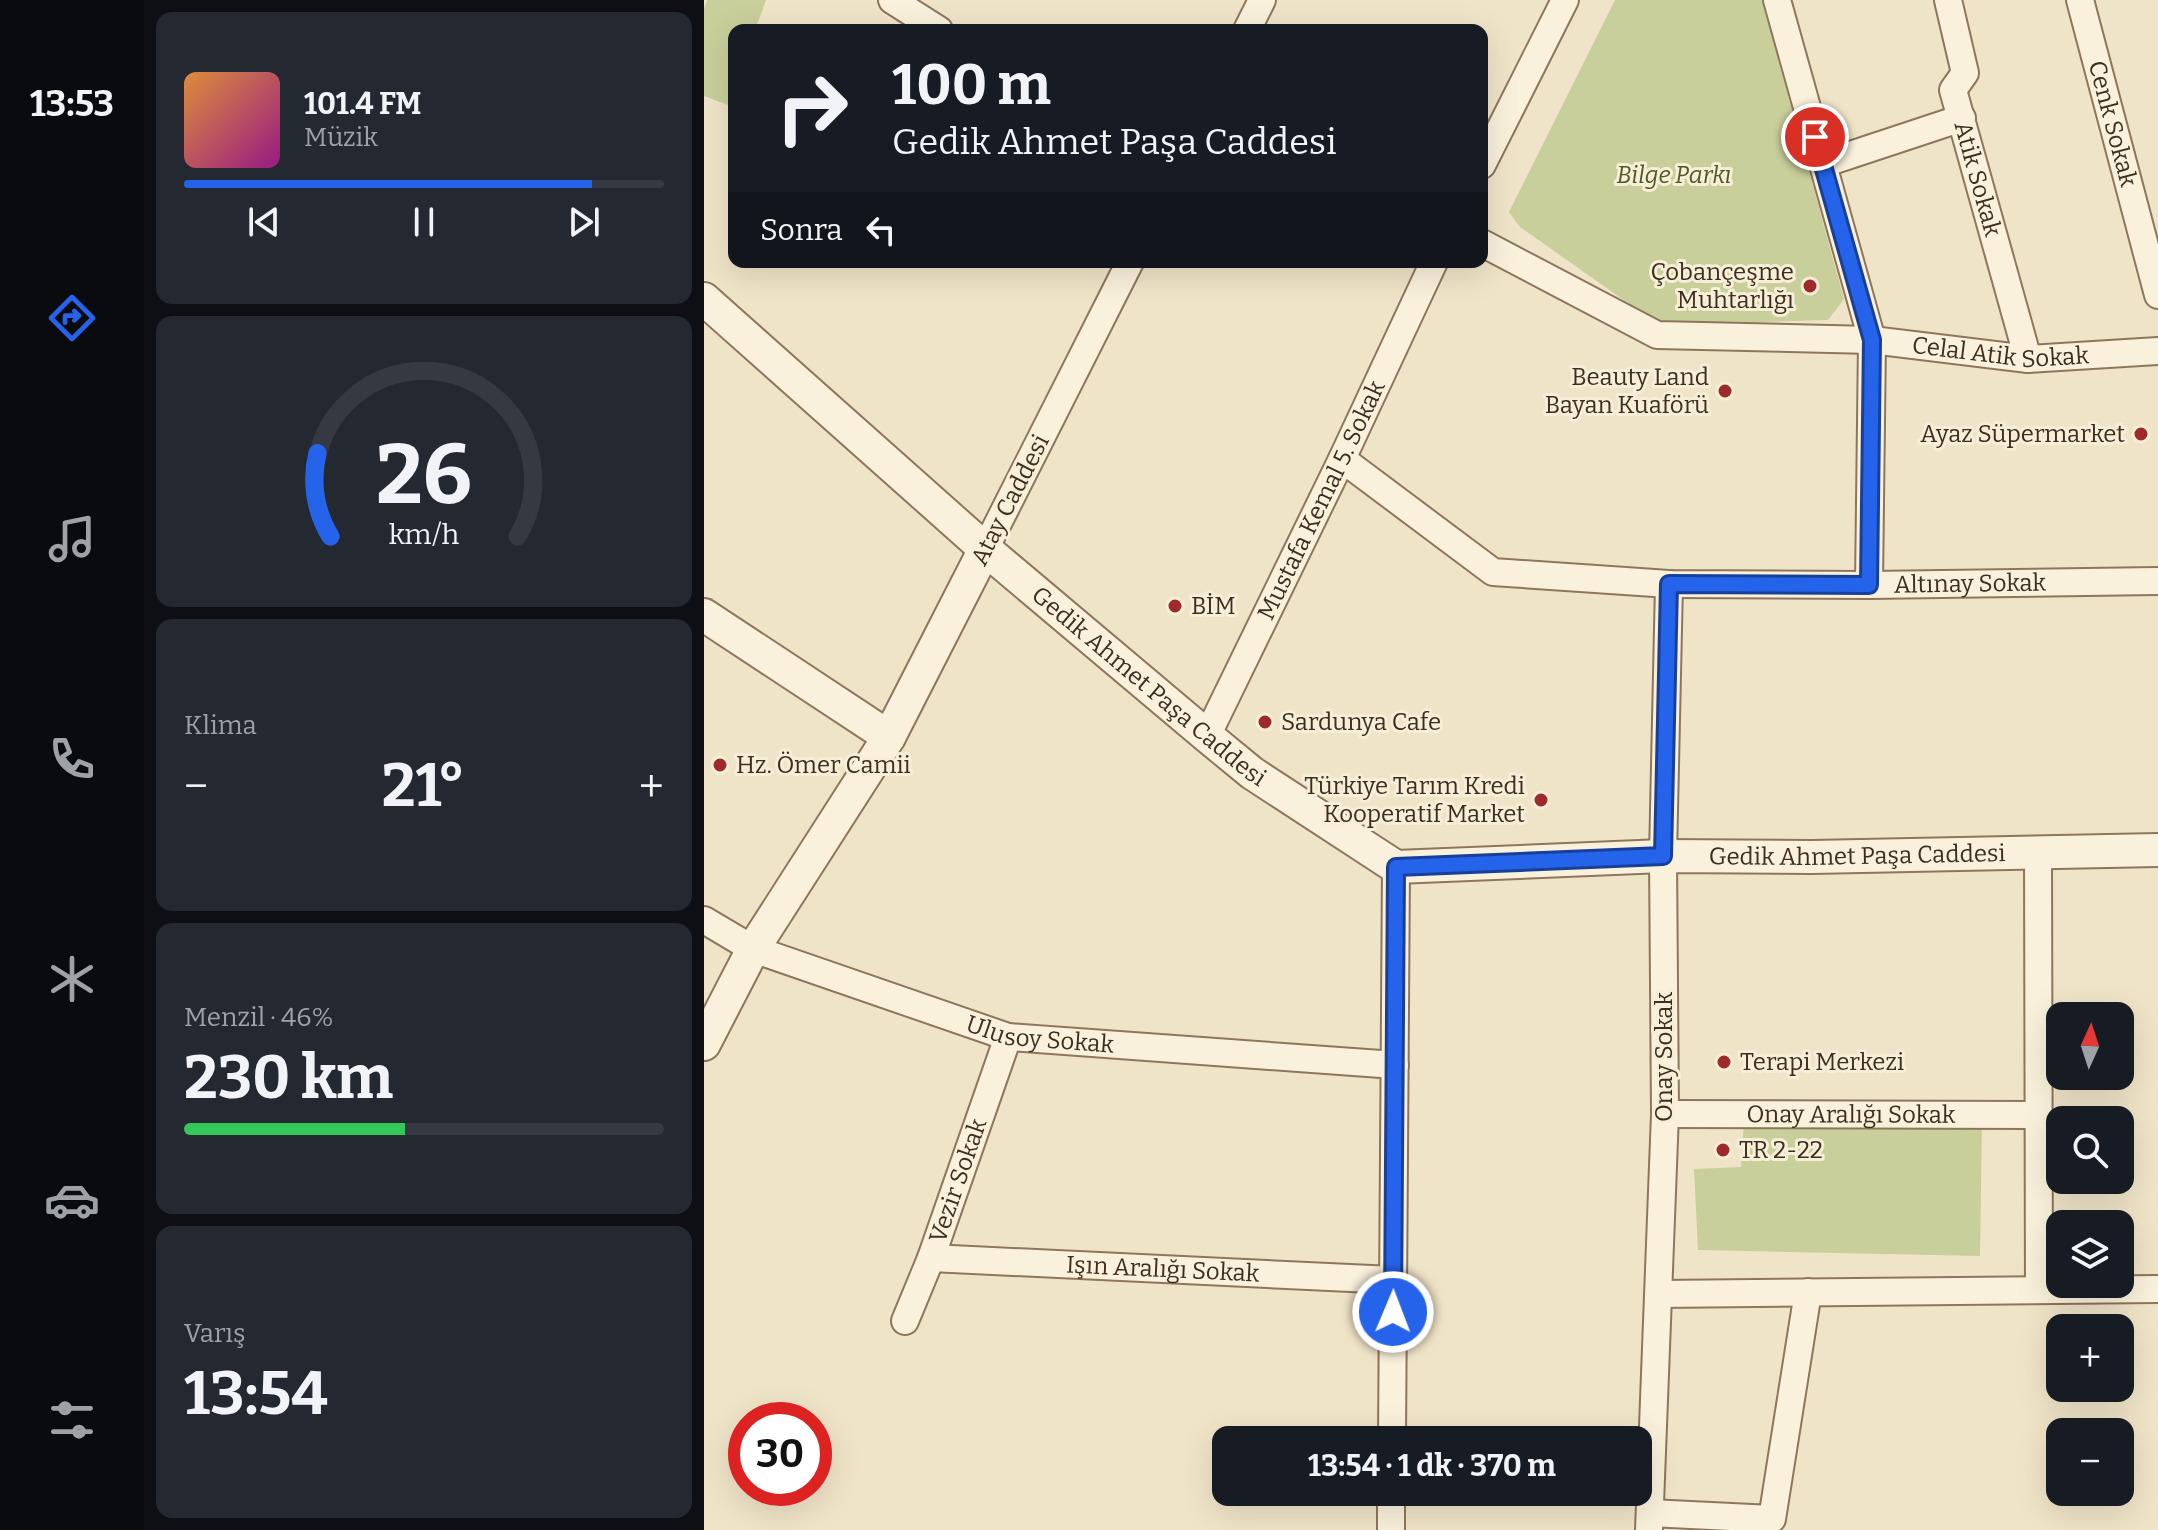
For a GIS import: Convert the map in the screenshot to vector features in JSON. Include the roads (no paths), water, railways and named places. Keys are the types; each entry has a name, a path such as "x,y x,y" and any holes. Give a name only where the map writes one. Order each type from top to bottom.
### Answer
{"street":[{"path":"892,0 930,24"},
{"path":"1250,24 1262,0"},
{"path":"1488,153 1565,0"},
{"path":"1777,0 1872,340 1869,585"},
{"name":"Atik Sokak","path":"1948,0 1965,73 1953,90 2028,359"},
{"name":"Cenk Sokak","path":"2080,0 2158,295"},
{"path":"1823,164 1962,118"},
{"name":"Celal Atik Sokak","path":"1488,246 1657,335 1872,340 2028,359 2158,351"},
{"name":"Atay Caddesi","path":"704,1044 753,949 889,737 1127,268"},
{"name":"Mustafa Kemal 5. Sokak","path":"1207,736 1431,268"},
{"name":"Gedik Ahmet Paşa Caddesi","path":"704,299 985,549 1252,773 1396,867 1663,856 1812,857 2158,850"},
{"name":"Altınay Sokak","path":"1342,459 1493,572 1669,584 2158,581"},
{"name":"Onay Sokak","path":"1649,1522 1665,1114 1663,856 1669,584"},
{"path":"704,615 889,737"},
{"path":"2038,852 2039,1290"},
{"path":"1392,1426 1396,867"},
{"name":"Ulusoy Sokak","path":"704,920 753,949 1008,1037 1395,1065"},
{"name":"Vezir Sokak","path":"905,1321 931,1258 1008,1037"},
{"name":"Onay Aralığı Sokak","path":"1665,1114 2038,1115"},
{"name":"Işın Aralığı Sokak","path":"931,1258 1393,1280"},
{"path":"1659,1294 2158,1289"},
{"path":"1649,1522 1772,1519 1808,1292"},
{"path":"1391,1506 1391,1530"}],"place":[{"name":"Çobançeşme Muhtarlığı","path":"1810,286"},
{"name":"Beauty Land Bayan Kuaförü","path":"1725,391"},
{"name":"Ayaz Süpermarket","path":"2141,434"},
{"name":"BİM","path":"1175,606"},
{"name":"Sardunya Cafe","path":"1265,722"},
{"name":"Hz. Ömer Camii","path":"720,765"},
{"name":"Türkiye Tarım Kredi Kooperatif Market","path":"1541,800"},
{"name":"Terapi Merkezi","path":"1724,1062"},
{"name":"TR 2-22","path":"1723,1150"}],"park label":[{"name":"Bilge Parkı","path":"1674,175"}]}
